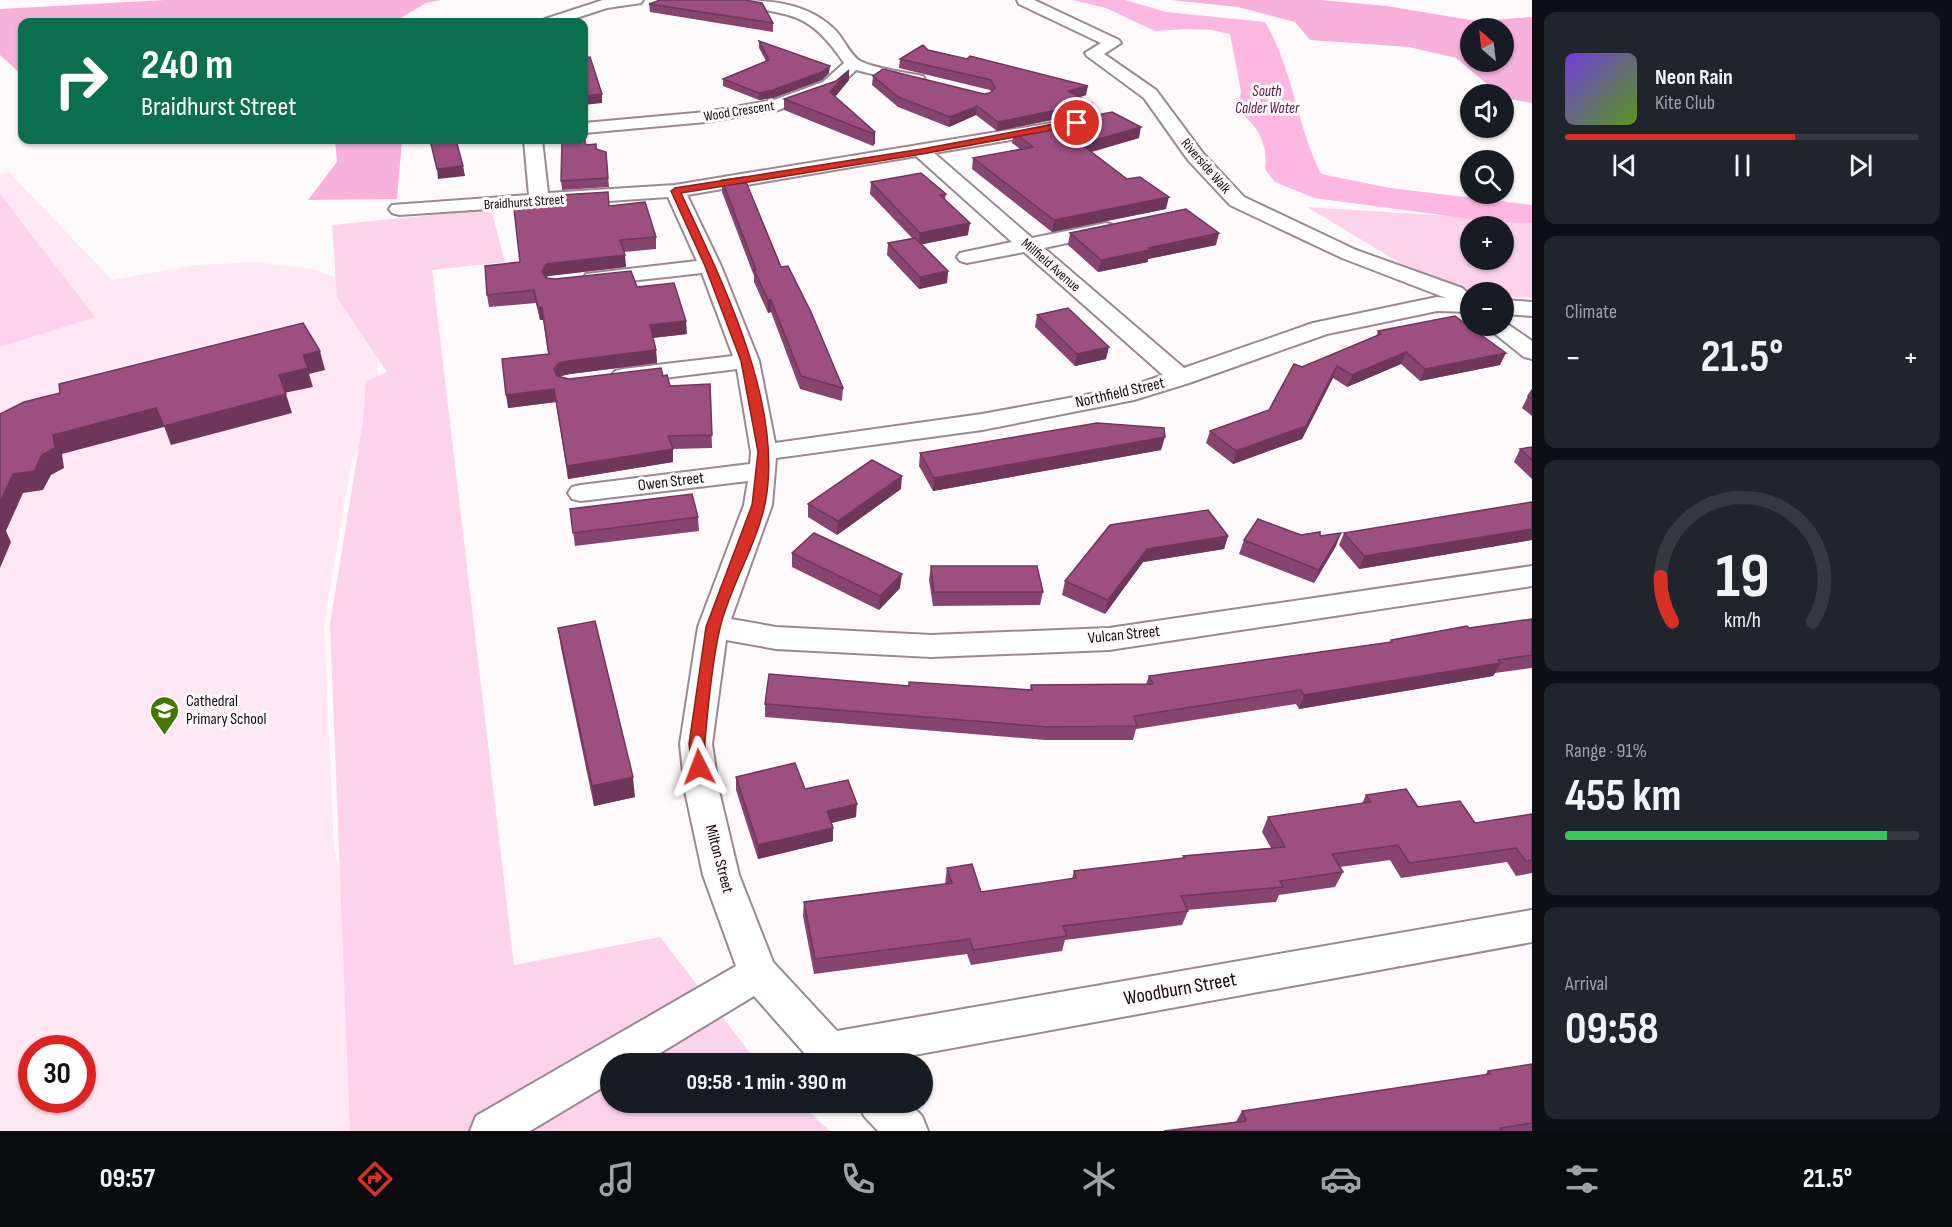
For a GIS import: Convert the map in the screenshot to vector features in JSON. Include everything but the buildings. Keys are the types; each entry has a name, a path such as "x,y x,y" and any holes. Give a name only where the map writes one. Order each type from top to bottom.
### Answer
{"street":[{"path":"562,18 605,4 636,0"},
{"path":"737,0 765,3 814,20 837,41 853,64 928,83"},
{"name":"Riverside Walk","path":"1024,1 1113,44 1093,53 1150,94 1195,156 1237,201 1349,254 1460,300"},
{"name":"Wood Crescent","path":"588,128 706,117 778,105 830,86 853,64"},
{"name":"Braidhurst Street","path":"399,209 675,191 922,152 1071,124"},
{"path":"533,144 539,201"},
{"name":"Millfield Avenue","path":"922,152 1181,378"},
{"name":"Milton Street","path":"675,191 710,266 747,361 763,462 758,505 713,627 696,744 702,791 721,875 758,973 831,1053"},
{"path":"967,257 1121,226"},
{"path":"568,282 710,266"},
{"name":"Northfield Street","path":"763,462 1134,393 1321,328 1437,304 1460,302"},
{"path":"1514,308 1532,309"},
{"path":"1510,336 1532,352"},
{"path":"606,379 747,361"},
{"name":"Owen Street","path":"581,494 763,462"},
{"name":"Vulcan Street","path":"713,627 776,638 931,646 1109,639 1532,576"},
{"name":"Woodburn Street","path":"856,1053 1532,926"},
{"path":"491,1131 758,973"},
{"path":"890,1113 907,1131"}],"shaded area":[{"path":"165,0 441,0 426,3 401,18 18,18 18,71 0,55 0,9"},
{"path":"1171,0 1320,0 1387,6 1460,18 1460,61 1456,58 1409,47 1310,40 1295,22 1238,7"},
{"path":"1532,17 1532,103 1514,100 1514,84 1487,84 1473,72 1514,72 1514,18"},
{"path":"335,144 402,144 397,199 308,200 337,162"},
{"name":"Cathedral Primary School","path":"9,172 112,280 196,265 256,262 313,269 371,290 380,402 351,465 324,625 334,847 369,994 429,1131 0,1131 0,174"},
{"path":"0,194 95,317 0,347"},
{"path":"1307,207 1460,217 1460,270 1514,270 1514,220 1532,221 1532,298 1514,297 1514,282 1460,282 1460,289 1400,263"},
{"path":"491,209 505,262 432,270 514,965 660,937 750,1053 600,1053 600,1113 810,1113 830,1131 350,1131 330,624 363,421 366,381 387,372 337,297 332,225"}],"water":[{"name":"South Calder Water","path":"1072,0 1125,0 1166,12 1265,22 1289,78 1306,137 1321,174 1390,188 1460,196 1460,204 1514,203 1532,205 1532,223 1514,223 1514,216 1460,217 1314,198 1275,182 1265,169 1265,151 1260,136 1251,122 1238,111 1241,91 1230,34 1212,30 1155,31 1106,8"}],"place":[{"name":"Cathedral Primary School","path":"165,736"}],"route":[{"path":"699,767 696,744 713,627 758,505 764,452 747,361 710,266 675,191 922,152 1077,123"}]}
